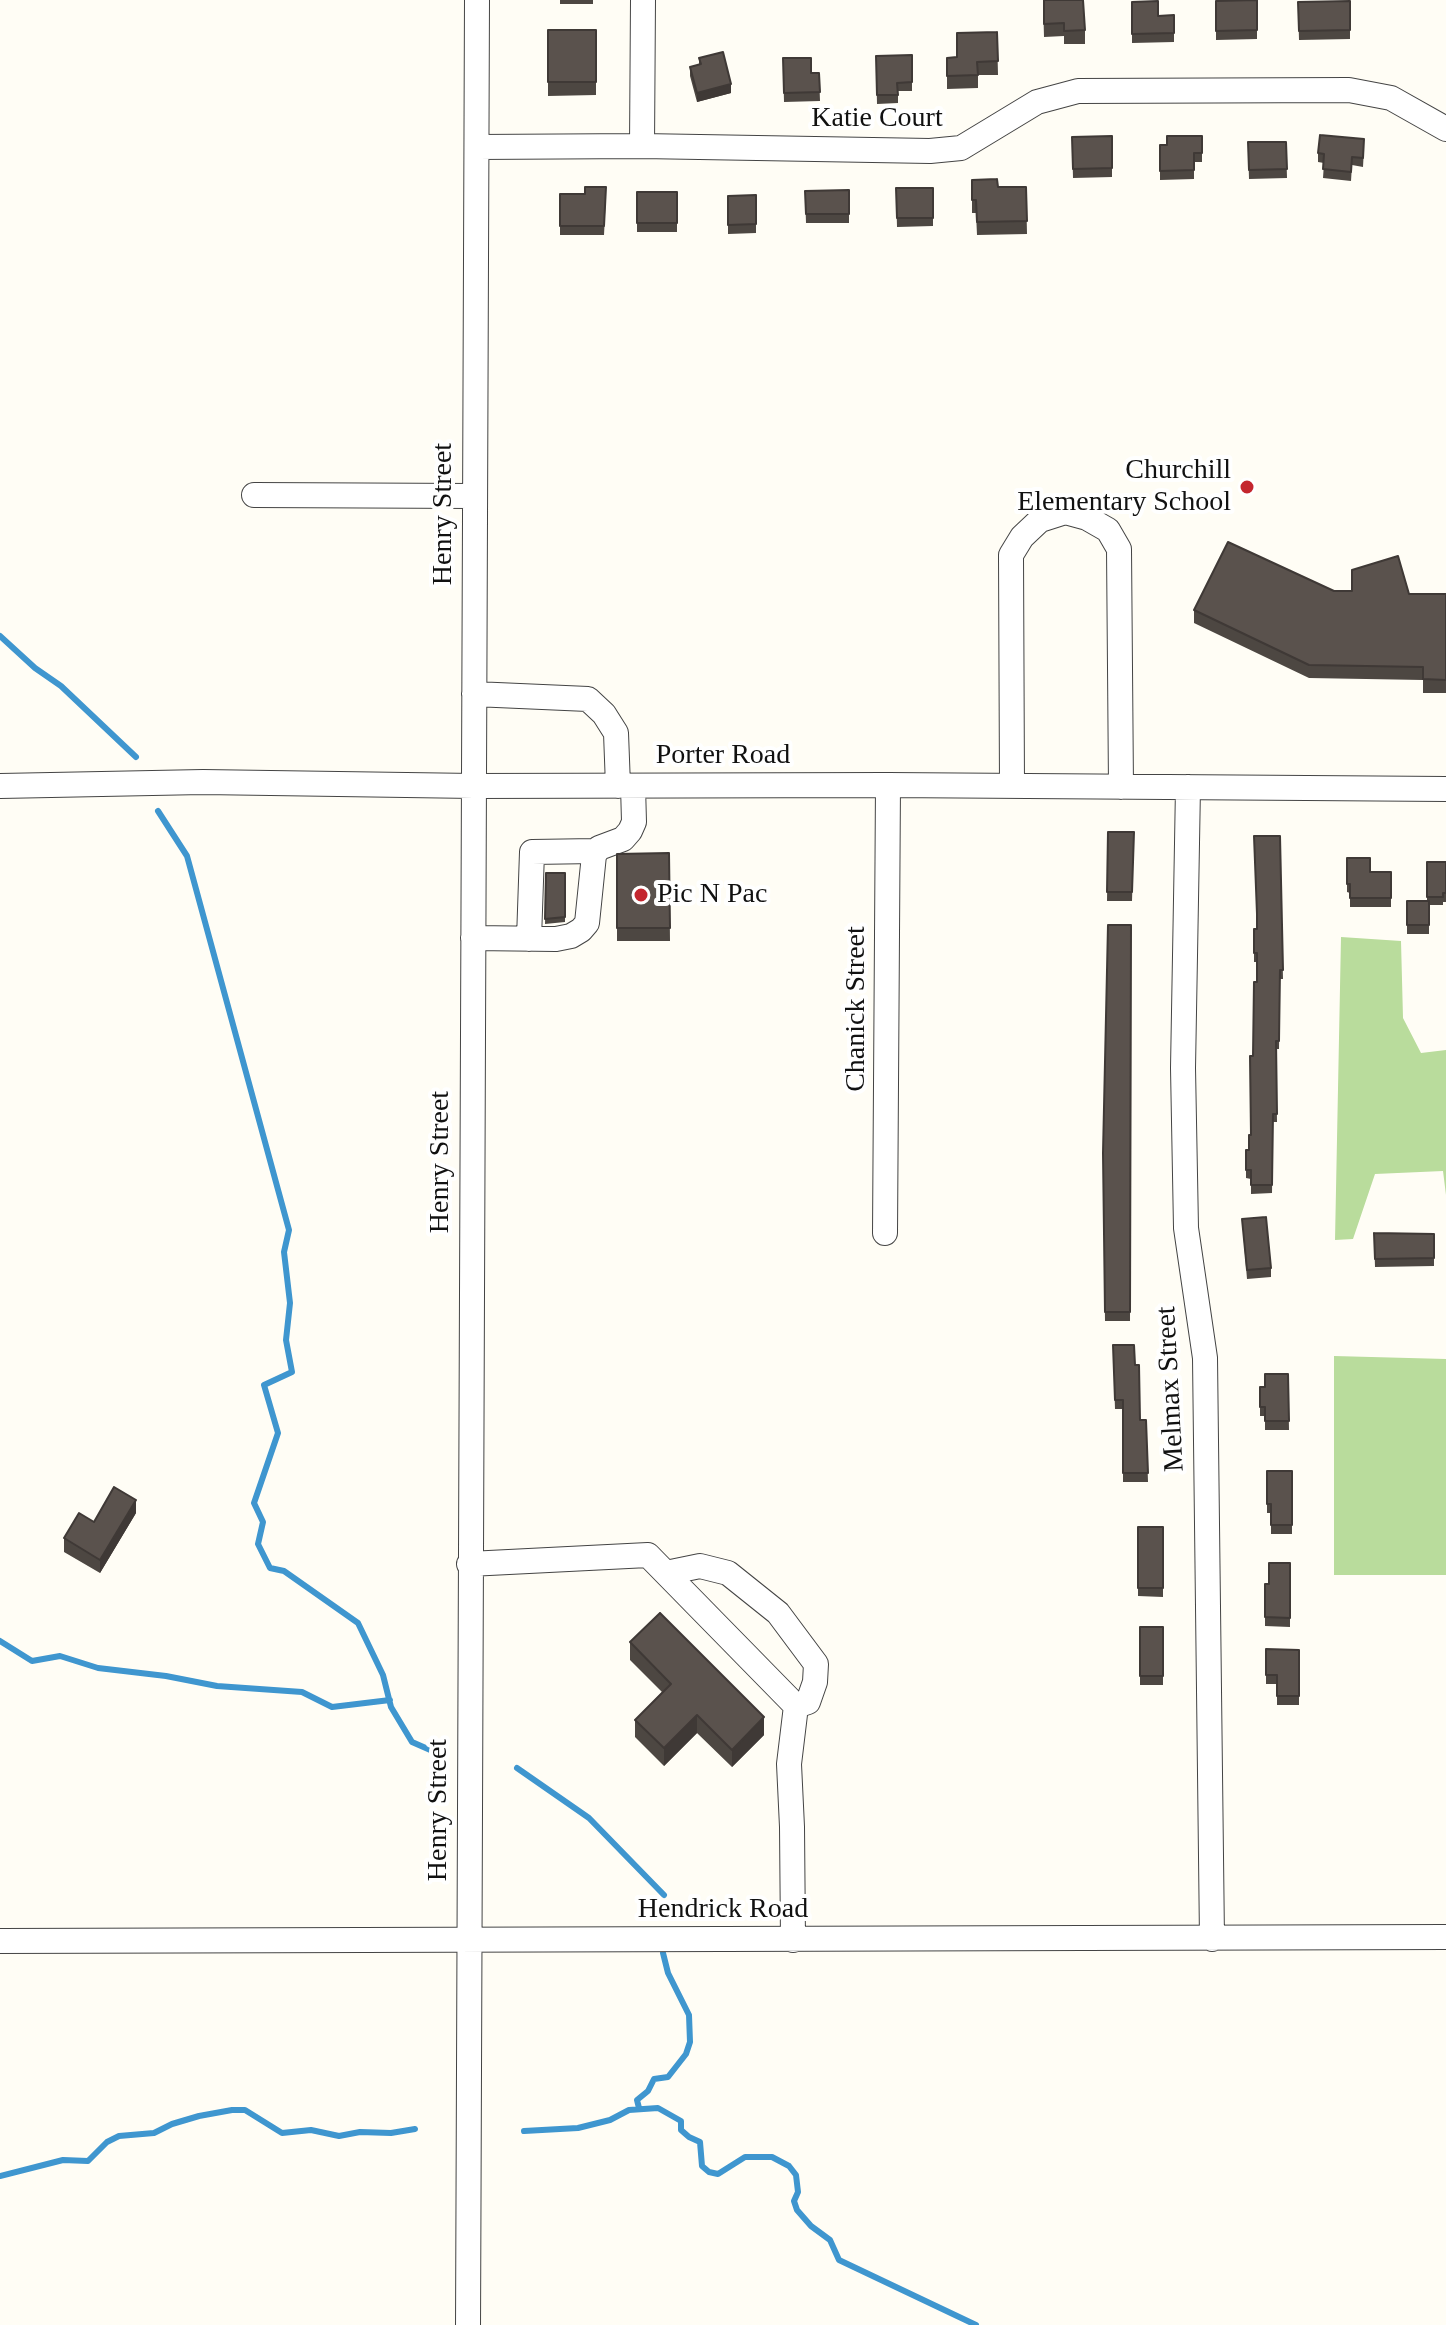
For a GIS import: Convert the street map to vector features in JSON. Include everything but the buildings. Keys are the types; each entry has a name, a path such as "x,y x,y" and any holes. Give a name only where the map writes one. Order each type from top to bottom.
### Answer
{"street":[{"name":"Henry Street","path":"468,2325 477,0"},
{"path":"642,146 643,0"},
{"name":"Katie Court","path":"477,147 642,146 930,151 961,148 1037,102 1078,91 1349,90 1391,98 1446,129"},
{"path":"254,495 473,496"},
{"path":"1012,786 1011,555 1022,537 1040,520 1065,512 1087,518 1108,530 1119,549 1121,787"},
{"path":"474,694 588,699 604,714 616,733 634,822 623,839 595,851 532,852 529,939"},
{"name":"Porter Road","path":"0,786 203,782 474,786 1446,789"},
{"name":"Chanick Street","path":"885,1233 888,785"},
{"name":"Melmax Street","path":"1188,787 1183,1068 1186,1213 1205,1358 1212,1939"},
{"path":"473,938 556,939 581,930 587,923 595,851"},
{"path":"469,1564 648,1555 796,1706"},
{"path":"666,1573 700,1566 728,1573 778,1613 816,1664 815,1682 808,1702 796,1706"},
{"path":"793,1940 789,1764 796,1706"},
{"name":"Hendrick Road","path":"0,1941 1446,1937"}],"green space":[{"path":"1341,937 1401,941 1403,1018 1421,1053 1446,1050 1446,1195 1443,1171 1375,1174 1353,1239 1335,1240"},
{"path":"1334,1356 1446,1359 1446,1575 1334,1575"}],"waterway":[{"path":"0,636 35,668 61,686 136,757"},
{"path":"158,811 187,856 289,1230 284,1252 290,1303 286,1340 292,1372 264,1385 278,1433 254,1503 263,1522 258,1544 270,1568 284,1571 358,1623 383,1675 391,1707 412,1742 444,1756"},
{"path":"0,1641 32,1661 60,1656 98,1668 217,1686 302,1692 332,1707 390,1700"},
{"path":"517,1768 589,1818 664,1895"},
{"path":"639,2108 637,2100 648,2091 654,2079 668,2077 686,2054 690,2042 689,2015 668,1973 663,1953"},
{"path":"524,2131 578,2128 610,2120 629,2110 658,2108 681,2121 681,2130 700,2142 702,2166 709,2172 718,2174 745,2157 772,2157 789,2166 796,2175 798,2192 794,2201 797,2210 811,2226 830,2240 839,2260 976,2325"},
{"path":"0,2176 63,2160 88,2161 107,2142 119,2136 154,2133 199,2116 232,2110 245,2110 282,2133 311,2130 339,2136 415,2129"}],"place":[{"name":"Churchill Elementary School","path":"1247,487"},
{"name":"Pic N Pac","path":"641,895"}]}
